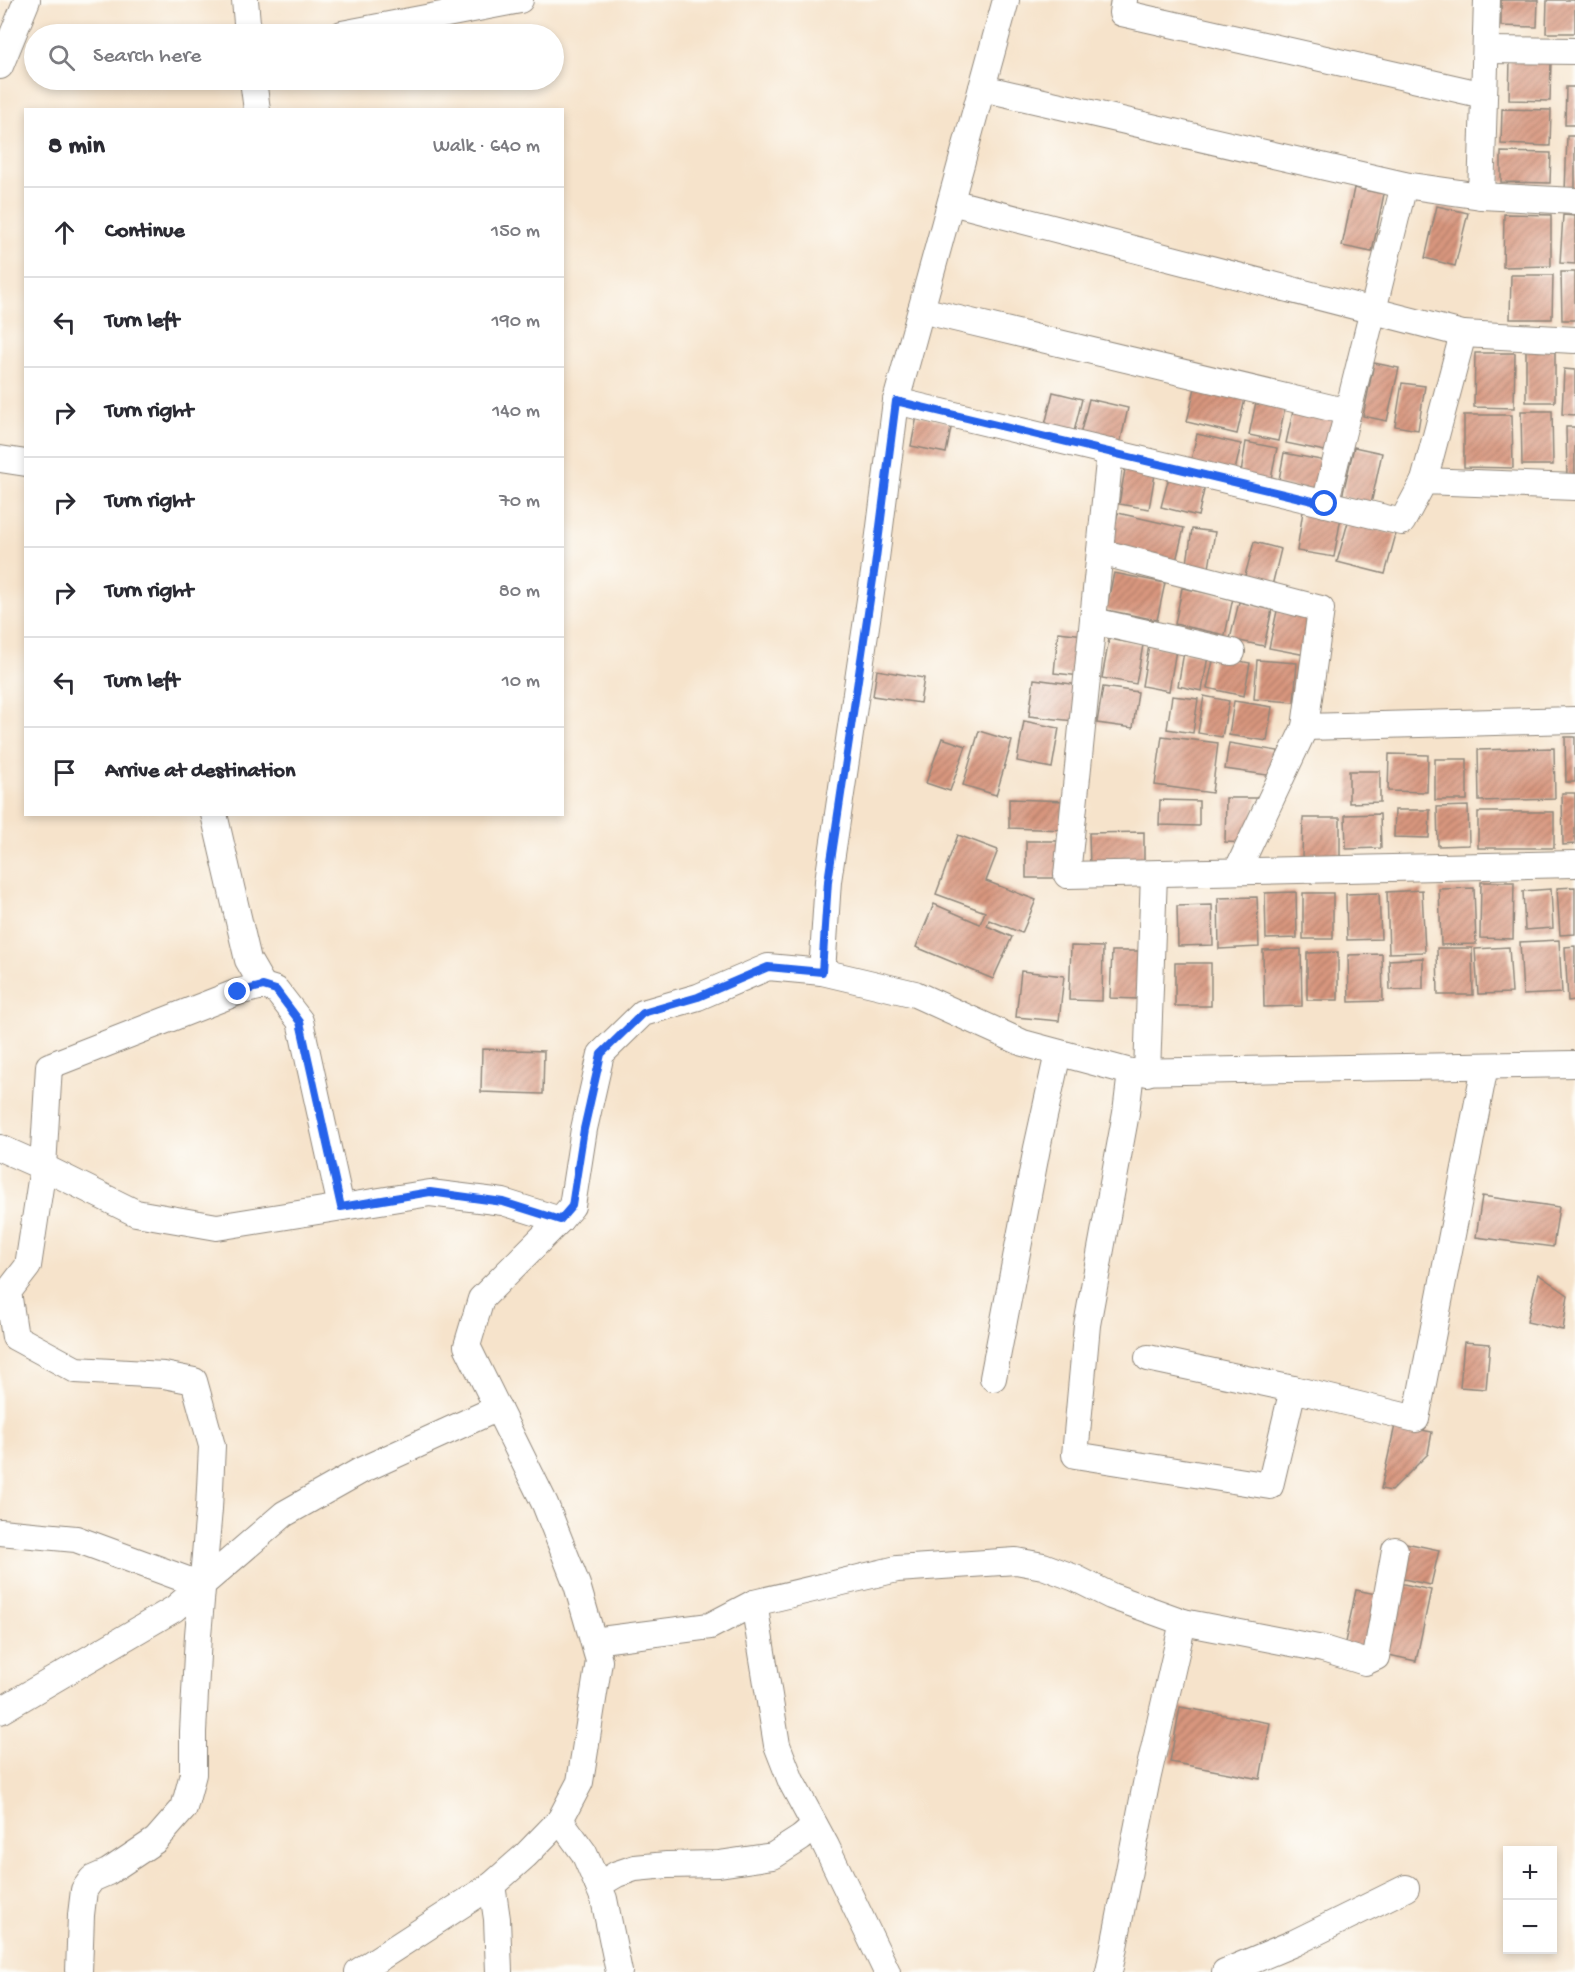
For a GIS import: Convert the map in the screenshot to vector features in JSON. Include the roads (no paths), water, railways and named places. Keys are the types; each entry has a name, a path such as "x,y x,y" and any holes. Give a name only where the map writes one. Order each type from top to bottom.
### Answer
{"street":[{"path":"0,66 27,0"},
{"path":"245,0 247,24"},
{"path":"394,24 520,0"},
{"path":"822,972 828,881 875,566 896,401 1006,0"},
{"path":"1124,0 1122,13 1484,96"},
{"path":"1481,196 1487,0"},
{"path":"1486,50 1575,51"},
{"path":"982,88 1404,185 1481,196 1575,201"},
{"path":"254,90 257,108"},
{"path":"1325,504 1404,185"},
{"path":"951,202 1463,334 1575,340"},
{"path":"921,310 1348,412"},
{"path":"896,401 1402,522 1424,481 1463,334"},
{"path":"1110,452 1067,875 1575,864"},
{"path":"0,459 24,464"},
{"path":"1424,481 1575,487"},
{"path":"1100,552 1321,609 1305,727 1237,871"},
{"path":"1093,621 1232,652"},
{"path":"1305,727 1575,720"},
{"path":"214,816 248,960 263,986"},
{"path":"1154,874 1139,1072 1126,1113 1087,1325 1076,1455 1270,1486 1293,1389"},
{"path":"358,1972 492,1885 560,1821 580,1782 599,1661 577,1586 545,1504 467,1346 482,1299 572,1206 584,1129 601,1054 643,1013 698,997 768,967 822,972 915,994 1023,1043 1139,1072 1575,1064"},
{"path":"79,1972 84,1890 92,1879 108,1872 156,1840 184,1808 193,1774 201,1585 209,1509 212,1446 194,1381 164,1375 76,1370 7,1340 4,1291 28,1266 43,1167 49,1066 238,992 263,986 276,990 300,1022 341,1207"},
{"path":"993,1378 1037,1148 1058,1053"},
{"path":"1148,1358 1293,1389 1416,1419 1485,1066"},
{"path":"0,1148 136,1213 217,1227 430,1192 503,1202 560,1220"},
{"path":"0,1711 174,1609 285,1515 362,1470 498,1408"},
{"path":"0,1532 76,1539 201,1585"},
{"path":"593,1638 602,1640 710,1626 754,1603 897,1569 1016,1561 1043,1566 1075,1578 1111,1596 1183,1622 1323,1649 1365,1662 1376,1657 1395,1550"},
{"path":"754,1603 777,1745 791,1781 886,1972"},
{"path":"1109,1972 1146,1784 1183,1622"},
{"path":"560,1821 585,1853 604,1899 619,1972"},
{"path":"598,1885 617,1874 635,1868 719,1864 773,1856 815,1826"},
{"path":"492,1885 497,1919 499,1972"},
{"path":"1225,1972 1294,1943 1406,1888"}]}
